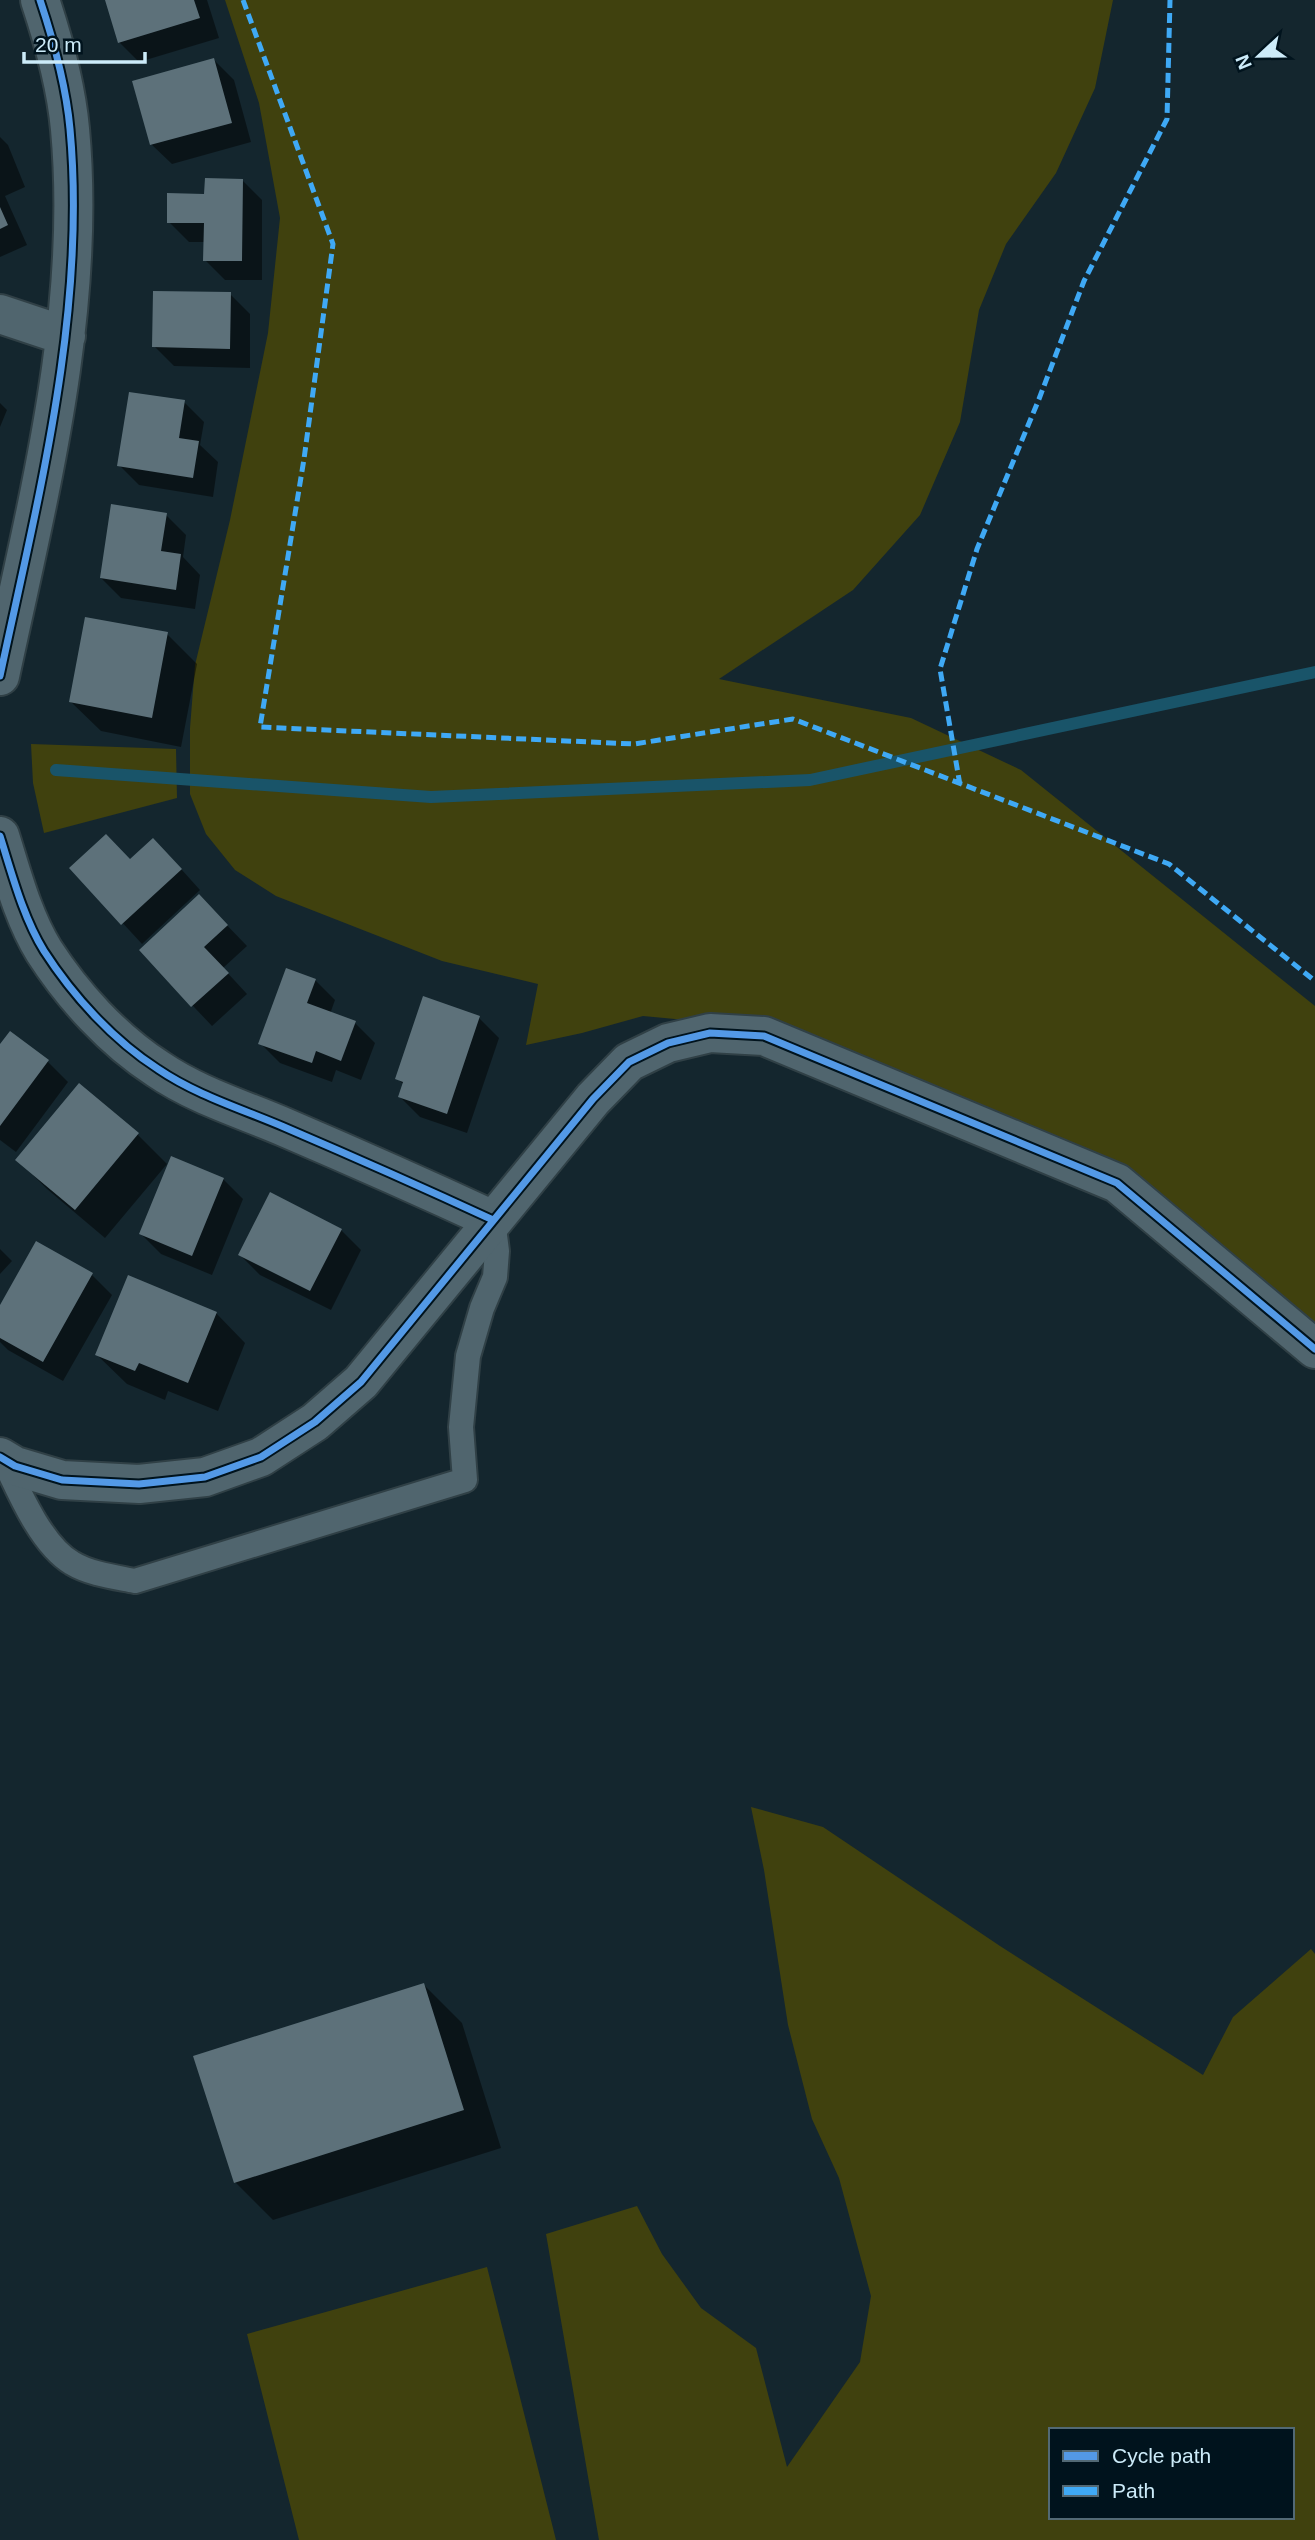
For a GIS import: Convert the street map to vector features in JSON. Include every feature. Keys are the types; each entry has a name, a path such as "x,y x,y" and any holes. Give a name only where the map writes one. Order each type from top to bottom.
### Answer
{"street":[{"path":"0,676 35,510 66,336 75,214 70,127 54,44 40,0"},
{"path":"0,314 66,336"},
{"path":"0,836 19,896 43,949 77,996 115,1034 158,1069 200,1091 494,1220"},
{"path":"1,1457 15,1466 62,1480 139,1484 205,1477 261,1457 316,1422 360,1382 593,1099 629,1062 668,1042 710,1033 764,1036 1117,1183 1315,1349"}],"lane":[{"path":"1,1457 46,1538 71,1563 105,1575 135,1581 465,1480 461,1427 468,1356 482,1308 495,1277 498,1251 494,1220"}],"shaded area":[{"path":"225,0 1113,0 1095,88 1056,173 1006,244 979,310 960,422 920,515 853,590 719,679 911,718 1021,770 1315,1006 1315,1330 1113,1202 707,1022 643,1016 526,1045 538,984 442,961 276,896 235,870 206,834 190,794 190,728 195,665 230,520 268,333 280,218 259,103"},
{"path":"31,744 176,749 177,798 44,833 33,783"},
{"path":"751,1807 823,1827 1000,1946 1203,2075 1233,2017 1311,1949 1315,1954 1315,2540 599,2540 546,2234 637,2206 662,2254 701,2308 756,2348 787,2467 860,2362 871,2296 839,2178 812,2119 788,2025 764,1870"},
{"path":"487,2267 556,2540 299,2540 247,2334"}],"building":[{"path":"105,0 194,0 200,18 118,43"},
{"path":"214,58 232,123 150,145 132,81"},
{"path":"205,178 243,179 242,261 203,261 204,223 167,223 167,193 204,194"},
{"path":"0,207 8,225 0,229"},
{"path":"153,291 231,292 230,349 152,347"},
{"path":"129,392 185,400 179,438 199,441 193,478 117,466"},
{"path":"111,504 167,513 161,551 181,554 176,590 100,578"},
{"path":"85,617 168,632 152,718 69,702"},
{"path":"106,834 130,859 153,838 182,869 121,925 69,868"},
{"path":"199,894 228,925 204,947 229,973 191,1007 139,950"},
{"path":"286,968 316,979 307,1003 356,1021 341,1061 316,1051 312,1063 258,1044"},
{"path":"423,996 480,1016 447,1114 398,1097 403,1082 395,1079"},
{"path":"10,1031 49,1060 0,1126 0,1044"},
{"path":"79,1083 139,1133 75,1210 15,1160"},
{"path":"171,1156 224,1178 192,1256 139,1234"},
{"path":"270,1192 342,1229 310,1291 238,1255"},
{"path":"36,1241 93,1273 43,1362 0,1338 0,1305"},
{"path":"128,1275 217,1312 188,1383 139,1363 135,1371 95,1355"},
{"path":"424,1983 464,2110 234,2183 193,2056"}],"waterway":[{"path":"56,770 431,797 810,780 1315,672"}],"marked path":[{"path":"243,0 333,244 304,459 260,727 634,744 793,719 1169,864 1315,981"},
{"path":"960,785 940,669 977,549 1084,281 1167,119 1170,0"}],"cycle path":[{"path":"0,676 56,404 72,267 70,129 59,64 40,0"},
{"path":"0,836 24,910 44,951 95,1016 125,1045 173,1078 203,1094 493,1220"},
{"path":"0,1457 15,1466 62,1480 139,1484 205,1477 261,1457 315,1422 361,1382 593,1099 629,1062 668,1043 710,1033 764,1036 1117,1183 1315,1349"}]}
